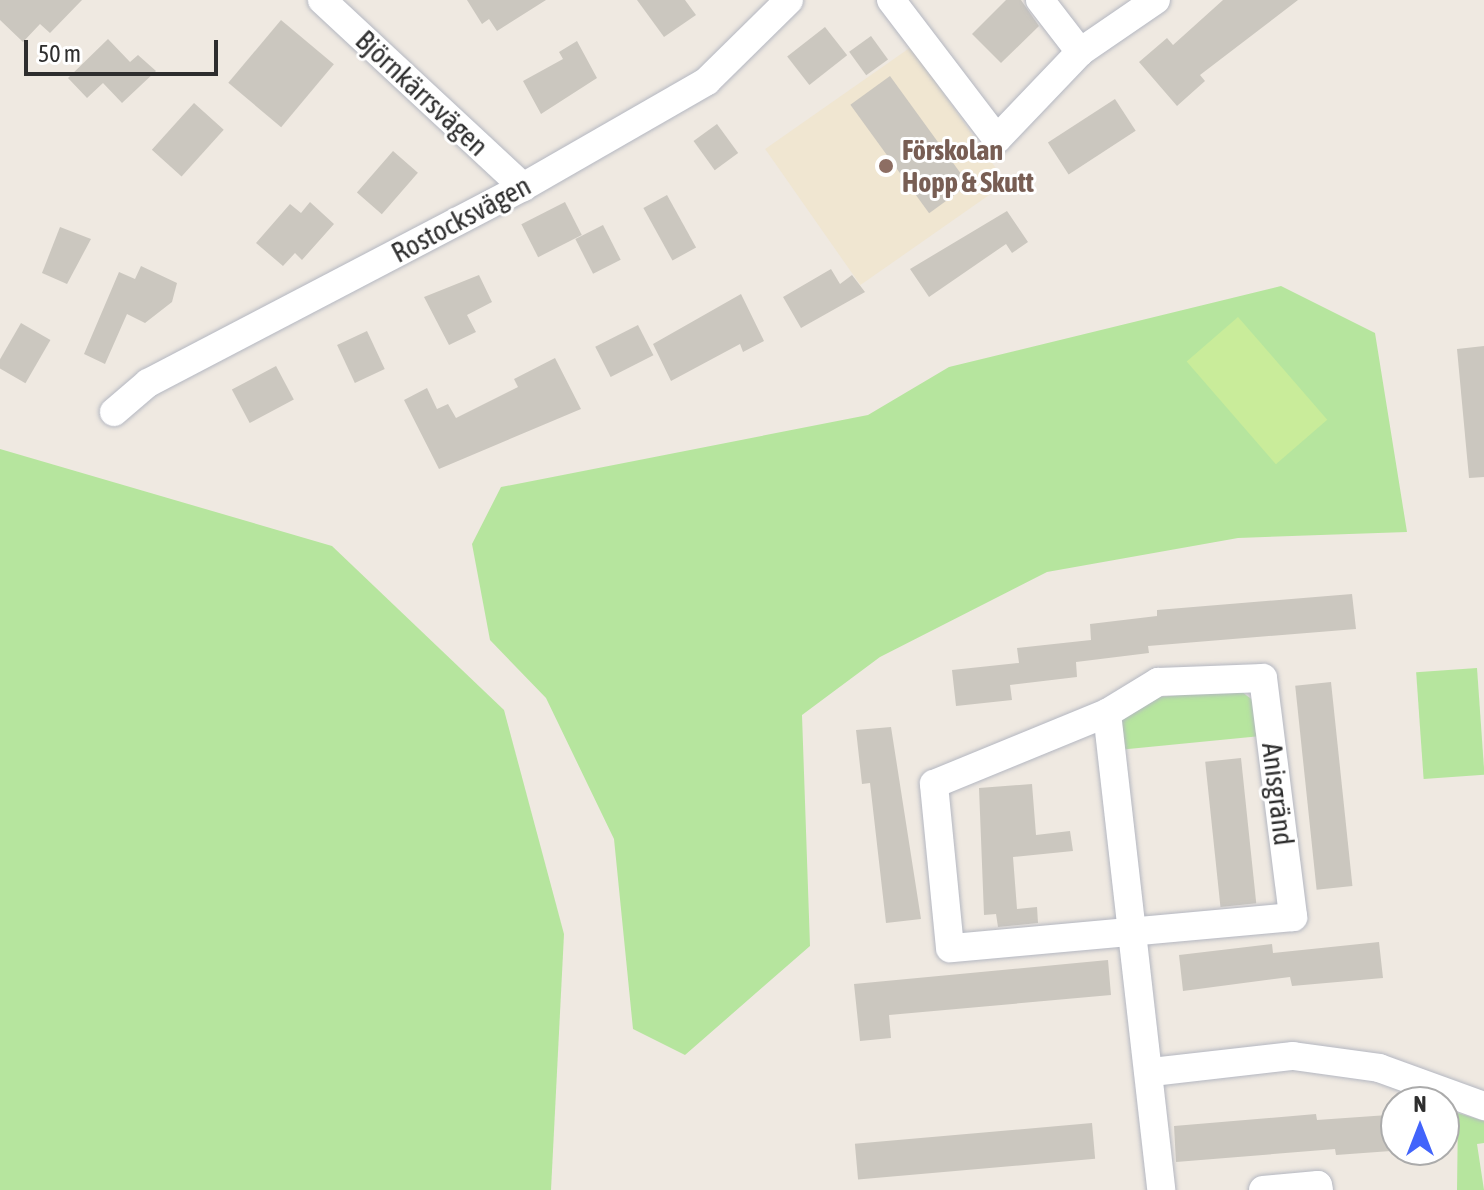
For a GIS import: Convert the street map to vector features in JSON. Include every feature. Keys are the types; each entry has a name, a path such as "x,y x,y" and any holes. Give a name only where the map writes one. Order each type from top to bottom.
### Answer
{"street":[{"name":"Björnkärrsvägen","path":"322,0 523,187"},
{"name":"Rostocksvägen","path":"114,412 148,383 523,187 707,81 789,0"},
{"path":"891,0 997,139 1080,52 1156,0"},
{"path":"1040,0 1080,52"},
{"name":"Anisgränd","path":"1263,678 1293,917 1134,931 950,948 934,784 1107,713 1158,682 1263,678"},
{"path":"1107,713 1152,1072 1161,1190"},
{"path":"1152,1072 1293,1056 1379,1068 1484,1106"},
{"path":"1263,1190 1319,1190"}],"shaded area":[{"name":"Förskolan Hopp & Skutt","path":"911,47 1006,183 860,285 765,149"}],"green space":[{"path":"1281,286 1375,333 1407,532 1238,538 1047,572 880,657 802,715 810,946 685,1055 633,1029 614,839 546,698 490,640 472,544 501,487 868,415 949,367"},
{"path":"1238,317 1327,420 1276,464 1187,362"},
{"path":"0,449 332,546 504,710 564,934 551,1190 0,1190"},
{"path":"1477,668 1484,775 1424,779 1416,672"},
{"path":"1238,689 1254,701 1261,736 1118,750 1116,714 1149,698"},
{"path":"1460,1114 1484,1121 1484,1143 1477,1144 1484,1190 1457,1190"}],"building":[{"path":"0,0 82,0 50,33 40,24 23,42 0,20"},
{"path":"467,0 546,0 497,31 489,19 482,24"},
{"path":"637,0 685,0 696,15 664,37"},
{"path":"1006,0 1021,0 1039,26 1001,63 972,34"},
{"path":"1223,0 1298,0 1200,75 1205,81 1177,106 1139,62 1167,38 1173,45"},
{"path":"281,20 334,64 281,127 228,83"},
{"path":"825,27 847,55 809,85 787,57"},
{"path":"871,36 888,59 866,75 849,52"},
{"path":"108,39 130,62 138,55 156,71 122,103 103,83 87,98 68,78"},
{"path":"577,41 597,78 541,114 523,81 563,59 559,52"},
{"path":"890,76 969,184 929,213 850,105"},
{"path":"1115,99 1136,131 1069,174 1048,143"},
{"path":"194,103 224,130 182,177 152,150"},
{"path":"717,124 738,153 715,170 694,141"},
{"path":"393,151 418,173 382,214 357,193"},
{"path":"667,195 696,247 672,261 643,208"},
{"path":"310,202 334,224 302,260 295,253 283,266 256,243 290,204 301,213"},
{"path":"565,202 582,235 538,257 521,224"},
{"path":"1007,211 1028,242 1012,253 1006,244 929,297 910,269"},
{"path":"603,225 621,260 593,274 575,239"},
{"path":"60,227 91,239 67,284 42,273"},
{"path":"141,266 177,283 172,302 145,323 127,314 105,364 84,354 119,272 135,279"},
{"path":"831,269 840,284 852,275 865,292 801,328 783,297"},
{"path":"479,275 492,302 467,315 476,332 449,345 424,297"},
{"path":"741,294 764,341 743,352 740,344 671,381 653,344"},
{"path":"21,323 50,340 25,383 0,369 0,359"},
{"path":"638,325 653,355 611,377 595,347"},
{"path":"367,331 385,369 355,383 337,345"},
{"path":"1484,346 1484,477 1469,478 1457,349"},
{"path":"555,358 581,409 439,469 404,400 427,388 437,409 448,404 456,418 518,387 514,379"},
{"path":"276,366 294,400 250,423 232,389"},
{"path":"1352,594 1356,629 1148,646 1149,653 1076,662 1077,677 1010,685 1012,700 956,706 952,670 1019,663 1017,648 1091,640 1090,624 1157,616 1157,610"},
{"path":"1331,682 1352,886 1317,890 1295,686"},
{"path":"891,727 921,919 886,923 870,783 862,784 856,730"},
{"path":"1241,758 1256,903 1220,907 1205,762"},
{"path":"1032,784 1036,835 1070,831 1073,851 1013,857 1017,909 1037,907 1038,923 998,927 996,914 984,915 979,788"},
{"path":"1379,942 1383,978 1292,986 1290,977 1183,991 1179,955 1272,944 1273,953"},
{"path":"1108,960 1111,995 889,1015 891,1038 860,1041 854,984"},
{"path":"1316,1114 1317,1120 1380,1116 1380,1152 1336,1155 1335,1149 1176,1162 1174,1126"},
{"path":"1092,1123 1095,1159 858,1180 855,1144"}],"place":[{"name":"Förskolan Hopp & Skutt","path":"886,166"}]}
